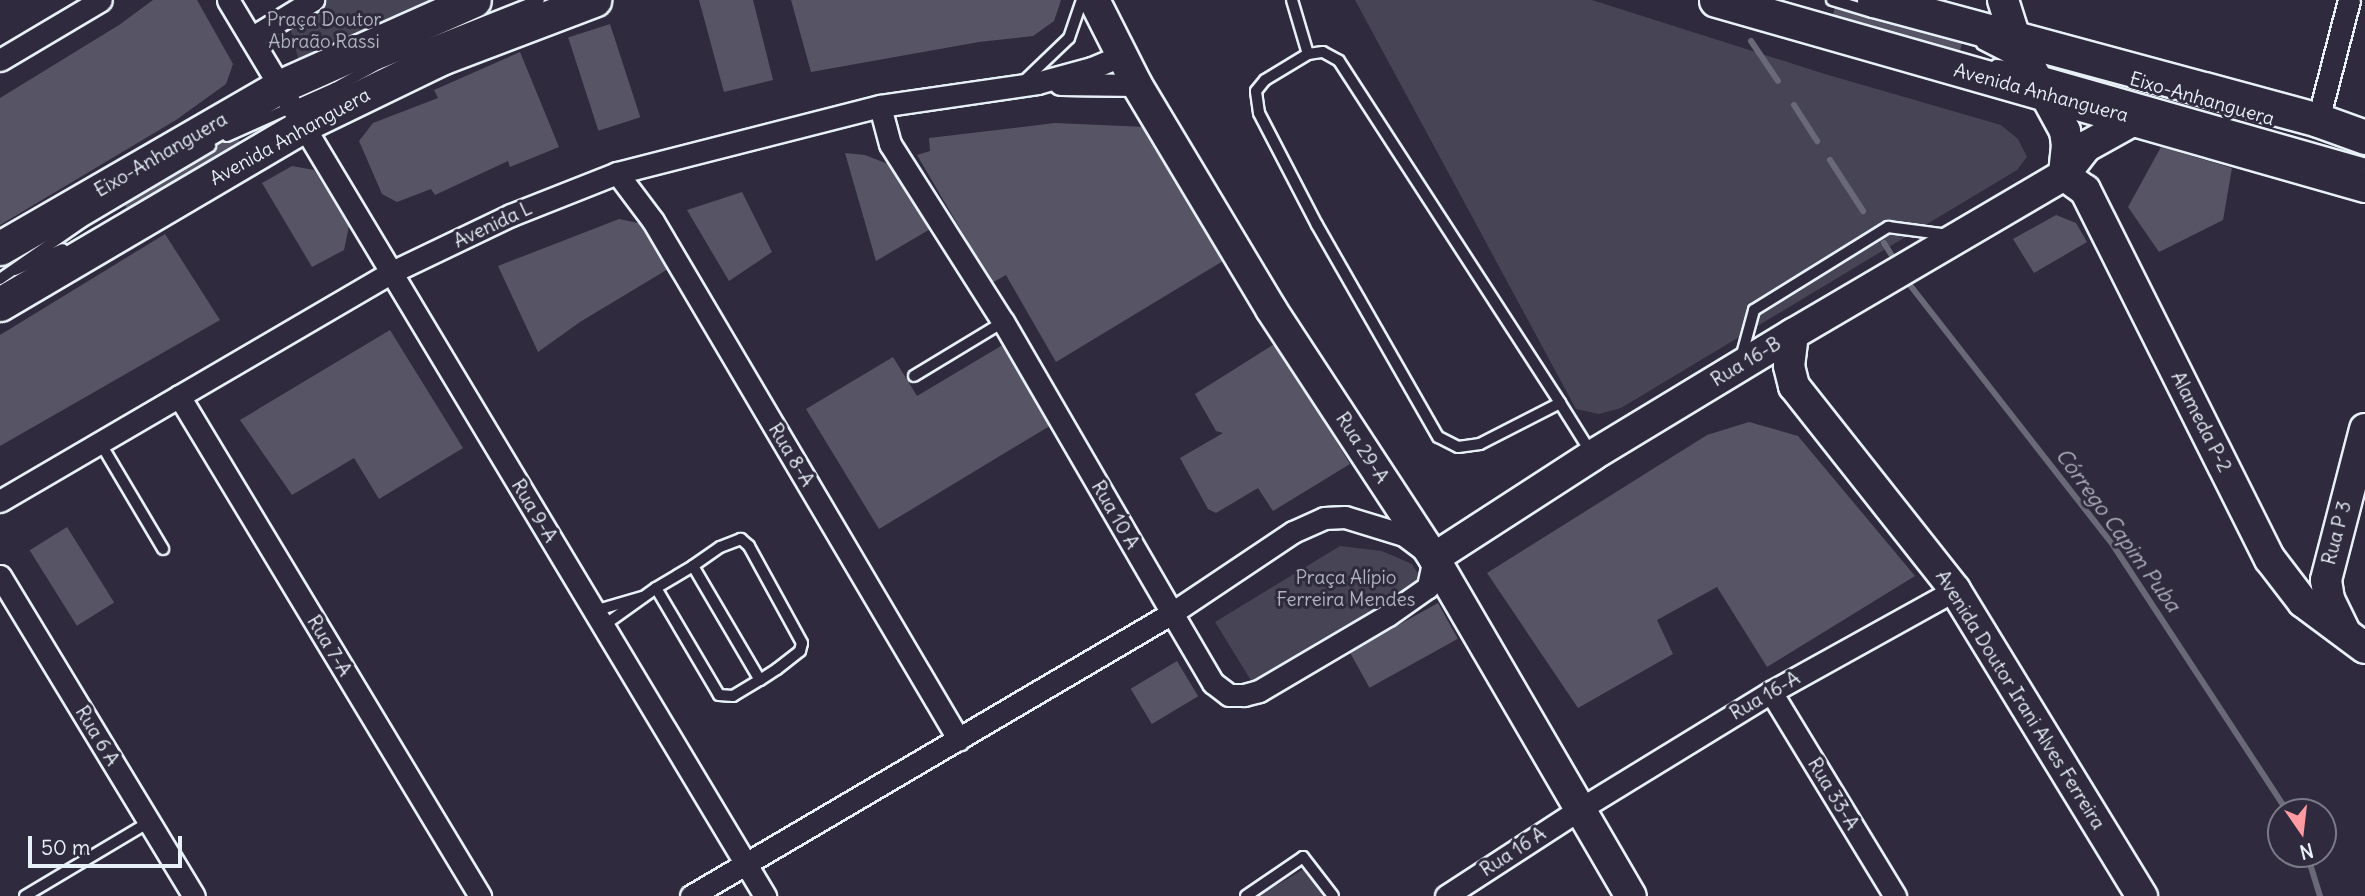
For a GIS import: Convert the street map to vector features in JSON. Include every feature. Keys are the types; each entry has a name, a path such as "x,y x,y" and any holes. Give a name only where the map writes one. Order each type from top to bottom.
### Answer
{"main road":[{"name":"Avenida Anhanguera","path":"7,259 294,107 474,0"},
{"name":"Avenida Anhanguera","path":"0,304 294,107 441,58 594,0"},
{"name":"Avenida Anhanguera","path":"1716,0 2030,68 2318,120 2365,137"},
{"name":"Avenida Anhanguera","path":"1885,10 2030,68 2136,119 2365,185"}],"street":[{"path":"0,60 101,0"},
{"name":"Rua 9-A","path":"228,0 765,896"},
{"path":"251,38 313,0"},
{"name":"Rua 29-A","path":"1094,0 1137,85 1271,309 1434,558 1631,896"},
{"path":"2003,0 2030,68 2065,131 2067,145 2064,175"},
{"path":"2318,120 2349,0"},
{"name":"Avenida L","path":"0,501 390,273 511,215 617,173 880,106 1028,84 1092,68 1122,55"},
{"name":"Avenida L","path":"1028,84 1137,85"},
{"name":"Rua 10 A","path":"880,106 890,144 1003,322 1213,683 1229,695 1259,691 1388,615 1428,587 1434,558"},
{"name":"Rua 16-B","path":"1434,558 1593,455 1956,236 2064,175 2087,146 2136,119"},
{"name":"Rua 8-A","path":"617,173 653,221 959,740"},
{"name":"Alameda P-2","path":"2064,175 2085,190 2270,559 2303,602 2356,641"},
{"name":"Avenida Doutor Irani Alves Ferreira","path":"1793,334 1789,366 1794,386 1955,590 2142,896"},
{"name":"Rua 7-A","path":"179,396 480,896"},
{"name":"Rua P 3","path":"2356,641 2335,614 2326,589 2327,570 2365,429"},
{"path":"691,896 1172,613 1293,532 1324,519 1345,517 1404,535 1434,558"},
{"path":"2270,559 2287,571 2303,574 2318,569 2333,549"},
{"name":"Rua 6 A","path":"0,576 194,896"},
{"name":"Rua 16-A","path":"1580,809 1771,692 1955,590"},
{"name":"Rua 33-A","path":"1771,692 1895,896"},
{"name":"Rua 16 A","path":"1446,896 1580,809"}],"lane":[{"name":"Eixo-Anhanguera","path":"81,242 228,158 294,107 335,89 378,64 539,0"},
{"path":"1028,84 1069,38 1082,0"},
{"path":"1293,0 1308,54"},
{"path":"1832,0 1885,10"},
{"name":"Eixo-Anhanguera","path":"1788,8 1983,64 2030,68"},
{"name":"Eixo-Anhanguera","path":"1975,42 2030,68 2365,164"},
{"path":"1560,403 1480,444 1458,447 1438,437 1317,225 1259,113 1256,91 1260,85 1308,54 1324,52 1339,61 1560,403 1593,455"},
{"path":"1738,367 1754,310 1888,227 1956,236"},
{"path":"0,279 7,259 70,246"},
{"path":"914,376 1003,322"},
{"path":"101,444 163,549"},
{"path":"599,619 645,596 656,588 694,566 720,547 741,539 749,545 802,643 800,650 733,696 719,695 656,588"},
{"path":"694,566 760,680"},
{"path":"599,619 645,596"},
{"path":"25,896 149,822"},
{"path":"1246,896 1303,857 1333,896"}],"green space":[{"name":"Praça Doutor Abraão Rassi","path":"320,0 474,0 316,64 298,58 288,19"},
{"path":"1355,0 1592,0 1825,74 2001,125 2018,139 2027,157 2017,170 1621,408 1599,414 1576,409"},
{"name":"Praça Alípio Ferreira Mendes","path":"1340,546 1382,551 1412,564 1426,587 1255,687 1215,622"},
{"path":"1304,869 1323,896 1258,896"}],"building":[{"path":"153,0 197,0 233,64 226,84 176,120 0,225 0,98 119,25"},
{"path":"699,0 753,0 773,80 724,92"},
{"path":"791,0 1061,0 1054,21 1033,36 979,42 811,72"},
{"path":"1836,4 1963,40 1960,52 1833,16"},
{"path":"610,24 640,117 598,131 568,38"},
{"path":"520,52 559,147 510,167 508,161 435,195 431,189 397,202 382,194 359,141 373,123 438,98 434,90"},
{"path":"1055,123 1146,127 1223,261 1056,362 1006,275 992,283 917,155 930,151 929,138"},
{"path":"235,134 242,145 131,214 124,203"},
{"path":"2161,147 2232,168 2223,220 2159,252 2128,207"},
{"path":"845,153 865,155 888,164 932,228 876,261"},
{"path":"292,166 314,170 349,226 344,250 312,267 262,183"},
{"path":"742,192 772,252 729,281 687,210"},
{"path":"2056,215 2076,223 2087,242 2034,273 2013,239"},
{"path":"619,219 643,224 668,269 580,322 538,352 498,266"},
{"path":"165,234 220,320 0,446 0,335"},
{"path":"390,330 463,448 379,499 354,458 292,495 240,420"},
{"path":"1006,343 1053,424 879,529 806,409 893,357 917,396"},
{"path":"1276,343 1350,464 1273,511 1258,488 1216,513 1208,509 1180,458 1223,433 1216,431 1195,394"},
{"path":"1749,422 1798,436 1915,576 1767,667 1717,587 1657,620 1673,654 1578,708 1487,573 1707,435"},
{"path":"67,527 114,602 77,626 30,550"},
{"path":"1438,603 1458,639 1370,688 1350,652"},
{"path":"1177,661 1198,696 1152,724 1131,689"}],"waterway":[{"name":"Córrego Capim Puba","path":"1751,41 1778,81"},
{"name":"Córrego Capim Puba","path":"1794,105 1817,141"},
{"name":"Córrego Capim Puba","path":"1830,160 1863,211"},
{"name":"Córrego Capim Puba","path":"1884,243 1891,254"},
{"name":"Córrego Capim Puba","path":"1906,280 2113,545 2279,798"},
{"name":"Córrego Capim Puba","path":"2311,868 2320,896"}]}
